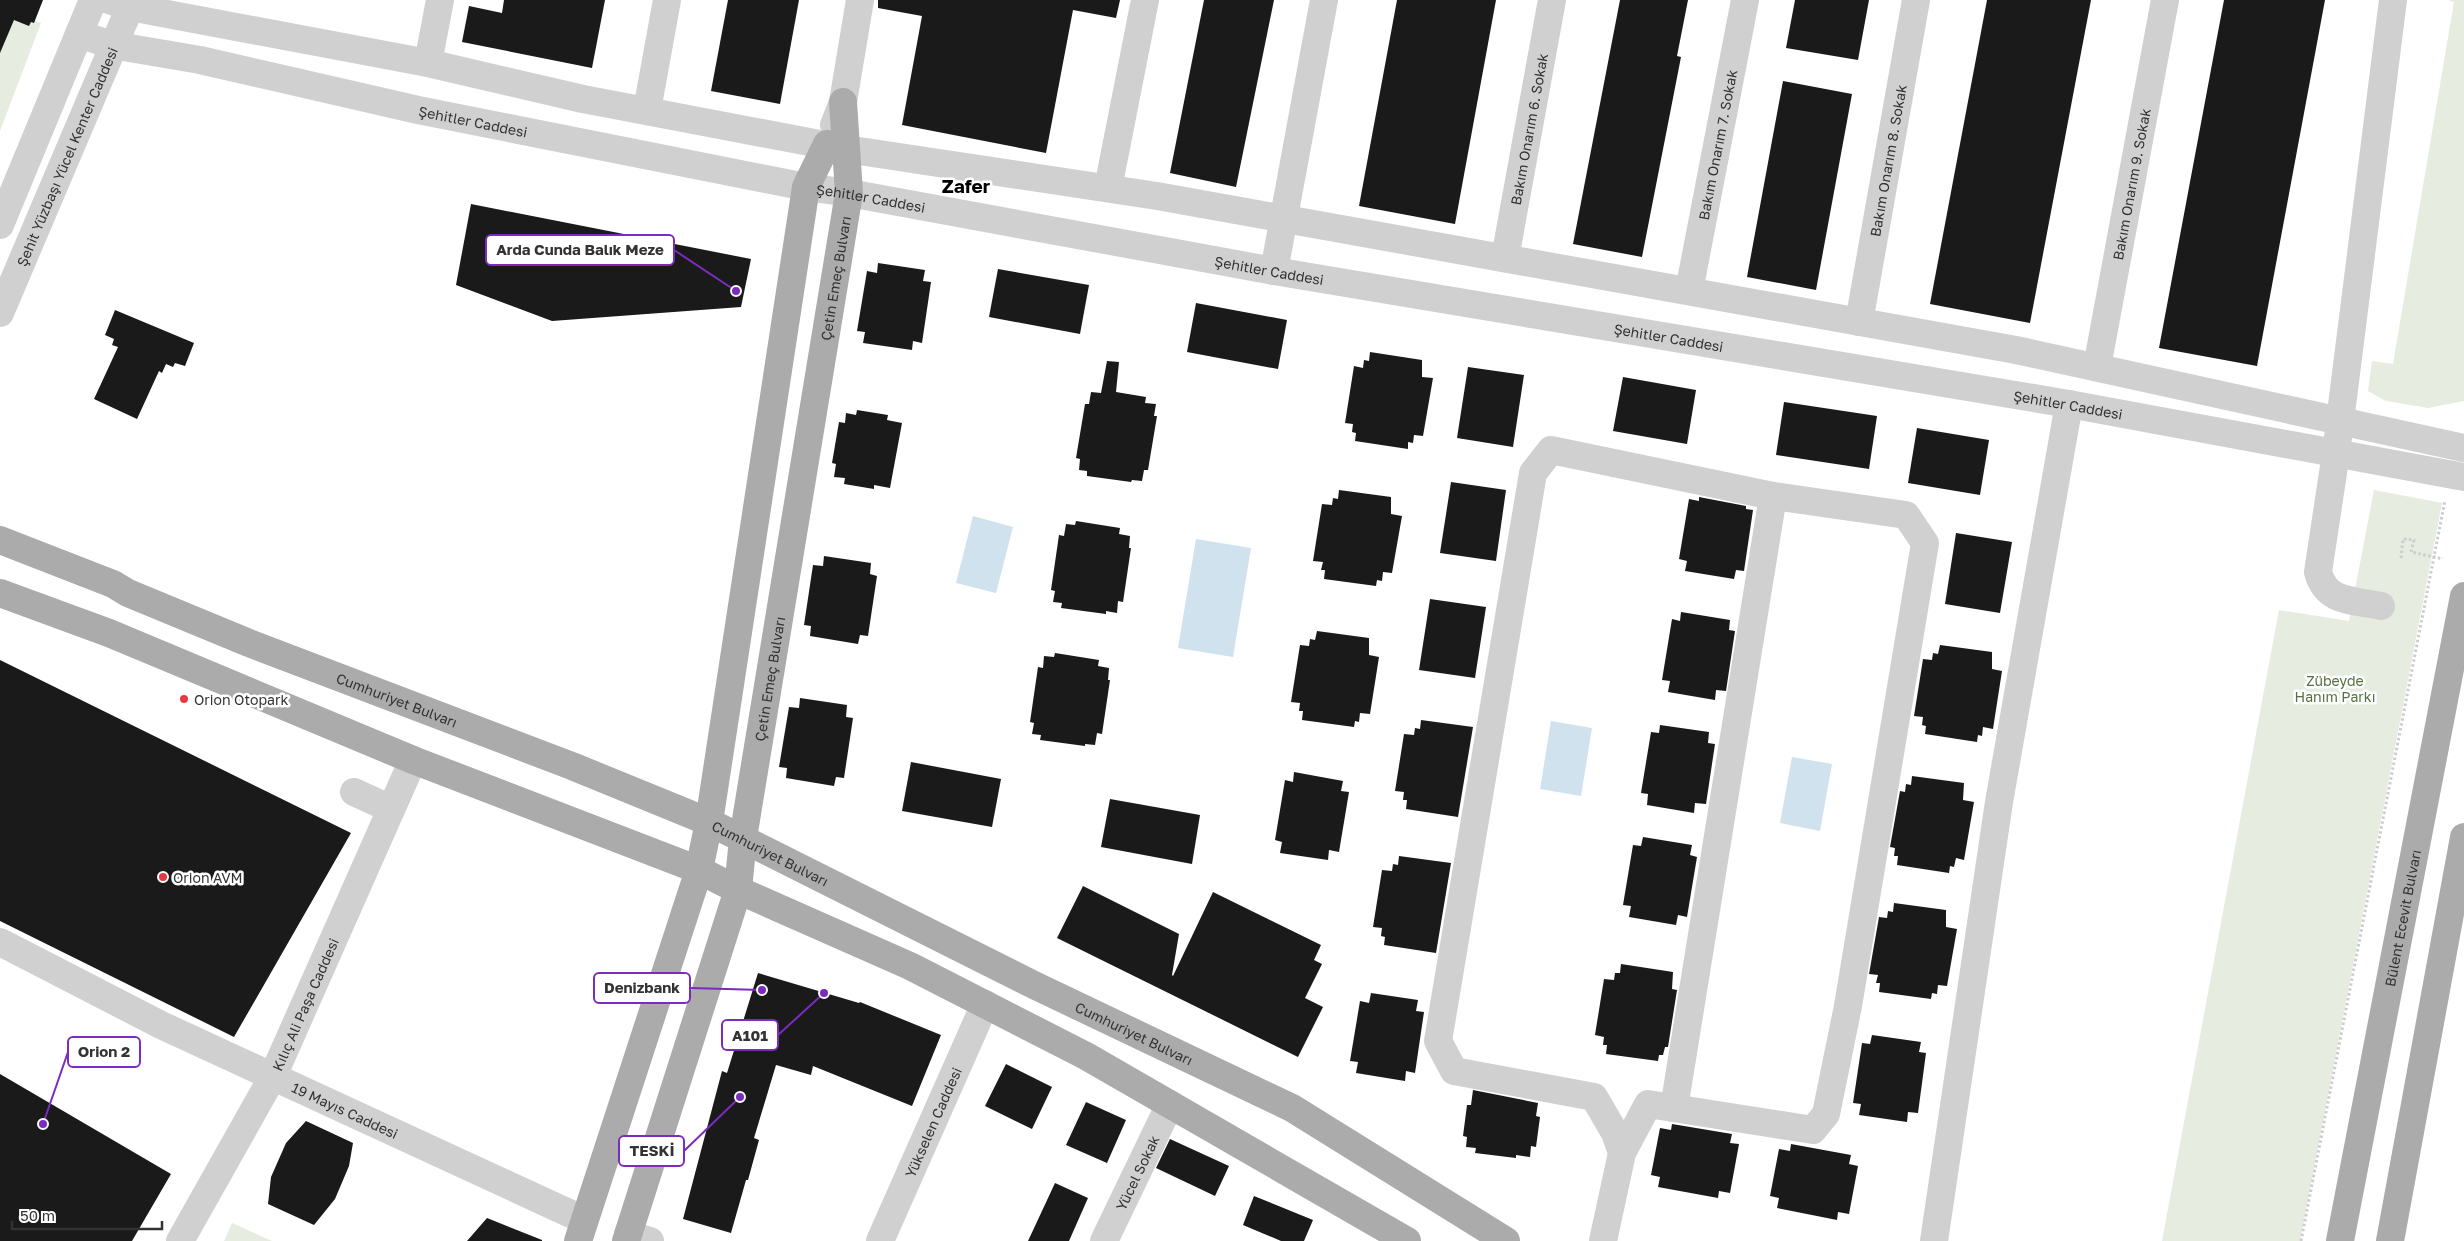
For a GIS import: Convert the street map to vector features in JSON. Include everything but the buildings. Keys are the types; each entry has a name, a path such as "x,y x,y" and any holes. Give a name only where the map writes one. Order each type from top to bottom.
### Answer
{"main road":[{"path":"581,1231 698,870 709,822 806,187 836,146"},
{"name":"Çetin Emeç Bulvarı","path":"635,1239 738,890 743,838 849,193 836,146"},
{"name":"Cumhuriyet Bulvarı","path":"0,540 114,584 128,593 249,643 562,762 709,822 1036,986 1292,1108 1506,1241"},
{"path":"0,593 109,633 413,760 698,870 738,890 910,966 1086,1056 1398,1239"},
{"name":"Bülent Ecevit Bulvarı","path":"2340,1241 2464,596"},
{"path":"2390,1241 2464,838"}],"street":[{"path":"0,225 93,0"},
{"path":"428,63 440,0"},
{"path":"646,110 667,0"},
{"path":"836,146 860,0"},
{"path":"1108,188 1145,0"},
{"path":"1274,271 1324,0"},
{"name":"Bakım Onarım 6. Sokak","path":"1505,258 1552,0"},
{"name":"Bakım Onarım 7. Sokak","path":"1689,291 1745,0"},
{"name":"Bakım Onarım 8. Sokak","path":"1859,322 1916,0"},
{"name":"Bakım Onarım 9. Sokak","path":"2097,366 2165,0"},
{"path":"2381,606 2334,596 2322,586 2318,572 2336,453 2392,0"},
{"path":"124,2 428,63 583,99 836,146 1108,188 1689,291 2097,366 2464,448"},
{"name":"Şehit Yüzbaşı Yücel Kenter Caddesi","path":"0,313 112,45 124,2"},
{"name":"Şehitler Caddesi","path":"80,34 112,45 200,60 418,110 806,187 849,193 1274,271 2068,404 2464,477"},
{"path":"1934,1241 1998,802 2068,404"},
{"path":"1603,1241 1622,1153 1648,1104 1813,1130 1826,1114 1848,1006 1925,543 1906,515 1773,496 1552,450 1533,473 1438,1041 1454,1071 1594,1097 1614,1133 1622,1153"},
{"path":"1674,1108 1773,496"},
{"name":"Kılıç Ali Paşa Caddesi","path":"180,1241 273,1076 413,760"},
{"path":"354,792 391,809"},
{"name":"19 Mayıs Caddesi","path":"0,942 161,1024 273,1076 581,1231"},
{"name":"Yükselen Caddesi","path":"880,1241 985,1004"},
{"name":"Yücel Sokak","path":"1104,1241 1170,1104"}],"path":[{"path":"2301,1241 2445,500"},
{"path":"2400,558 2403,539 2414,540 2411,552 2443,559"}],"green space":[{"path":"2448,0 2464,0 2464,401 2428,408 2386,401 2368,391 2372,361 2393,364 2454,2"},
{"path":"0,7 41,23 0,131"},
{"name":"Zübeyde Hanım Parkı","path":"2374,490 2442,503 2300,1241 2162,1241 2279,610 2349,621"},
{"path":"232,1223 272,1241 224,1241"}],"water":[{"path":"973,516 1013,527 996,593 956,583"},
{"path":"1196,539 1251,548 1233,657 1178,648"},
{"path":"1551,721 1592,728 1581,796 1540,789"},
{"path":"1792,757 1832,764 1820,831 1780,823"}],"place":[{"name":"Arda Cunda Balık Meze","path":"736,291"},
{"name":"Orion Otopark","path":"184,699"},
{"name":"Orion AVM","path":"163,877"},
{"name":"Denizbank","path":"762,990"},
{"name":"A101","path":"824,993"},
{"name":"TESKİ","path":"740,1097"},
{"name":"Orion 2","path":"43,1124"}],"district":[{"name":"Zafer","path":"966,185"}]}
